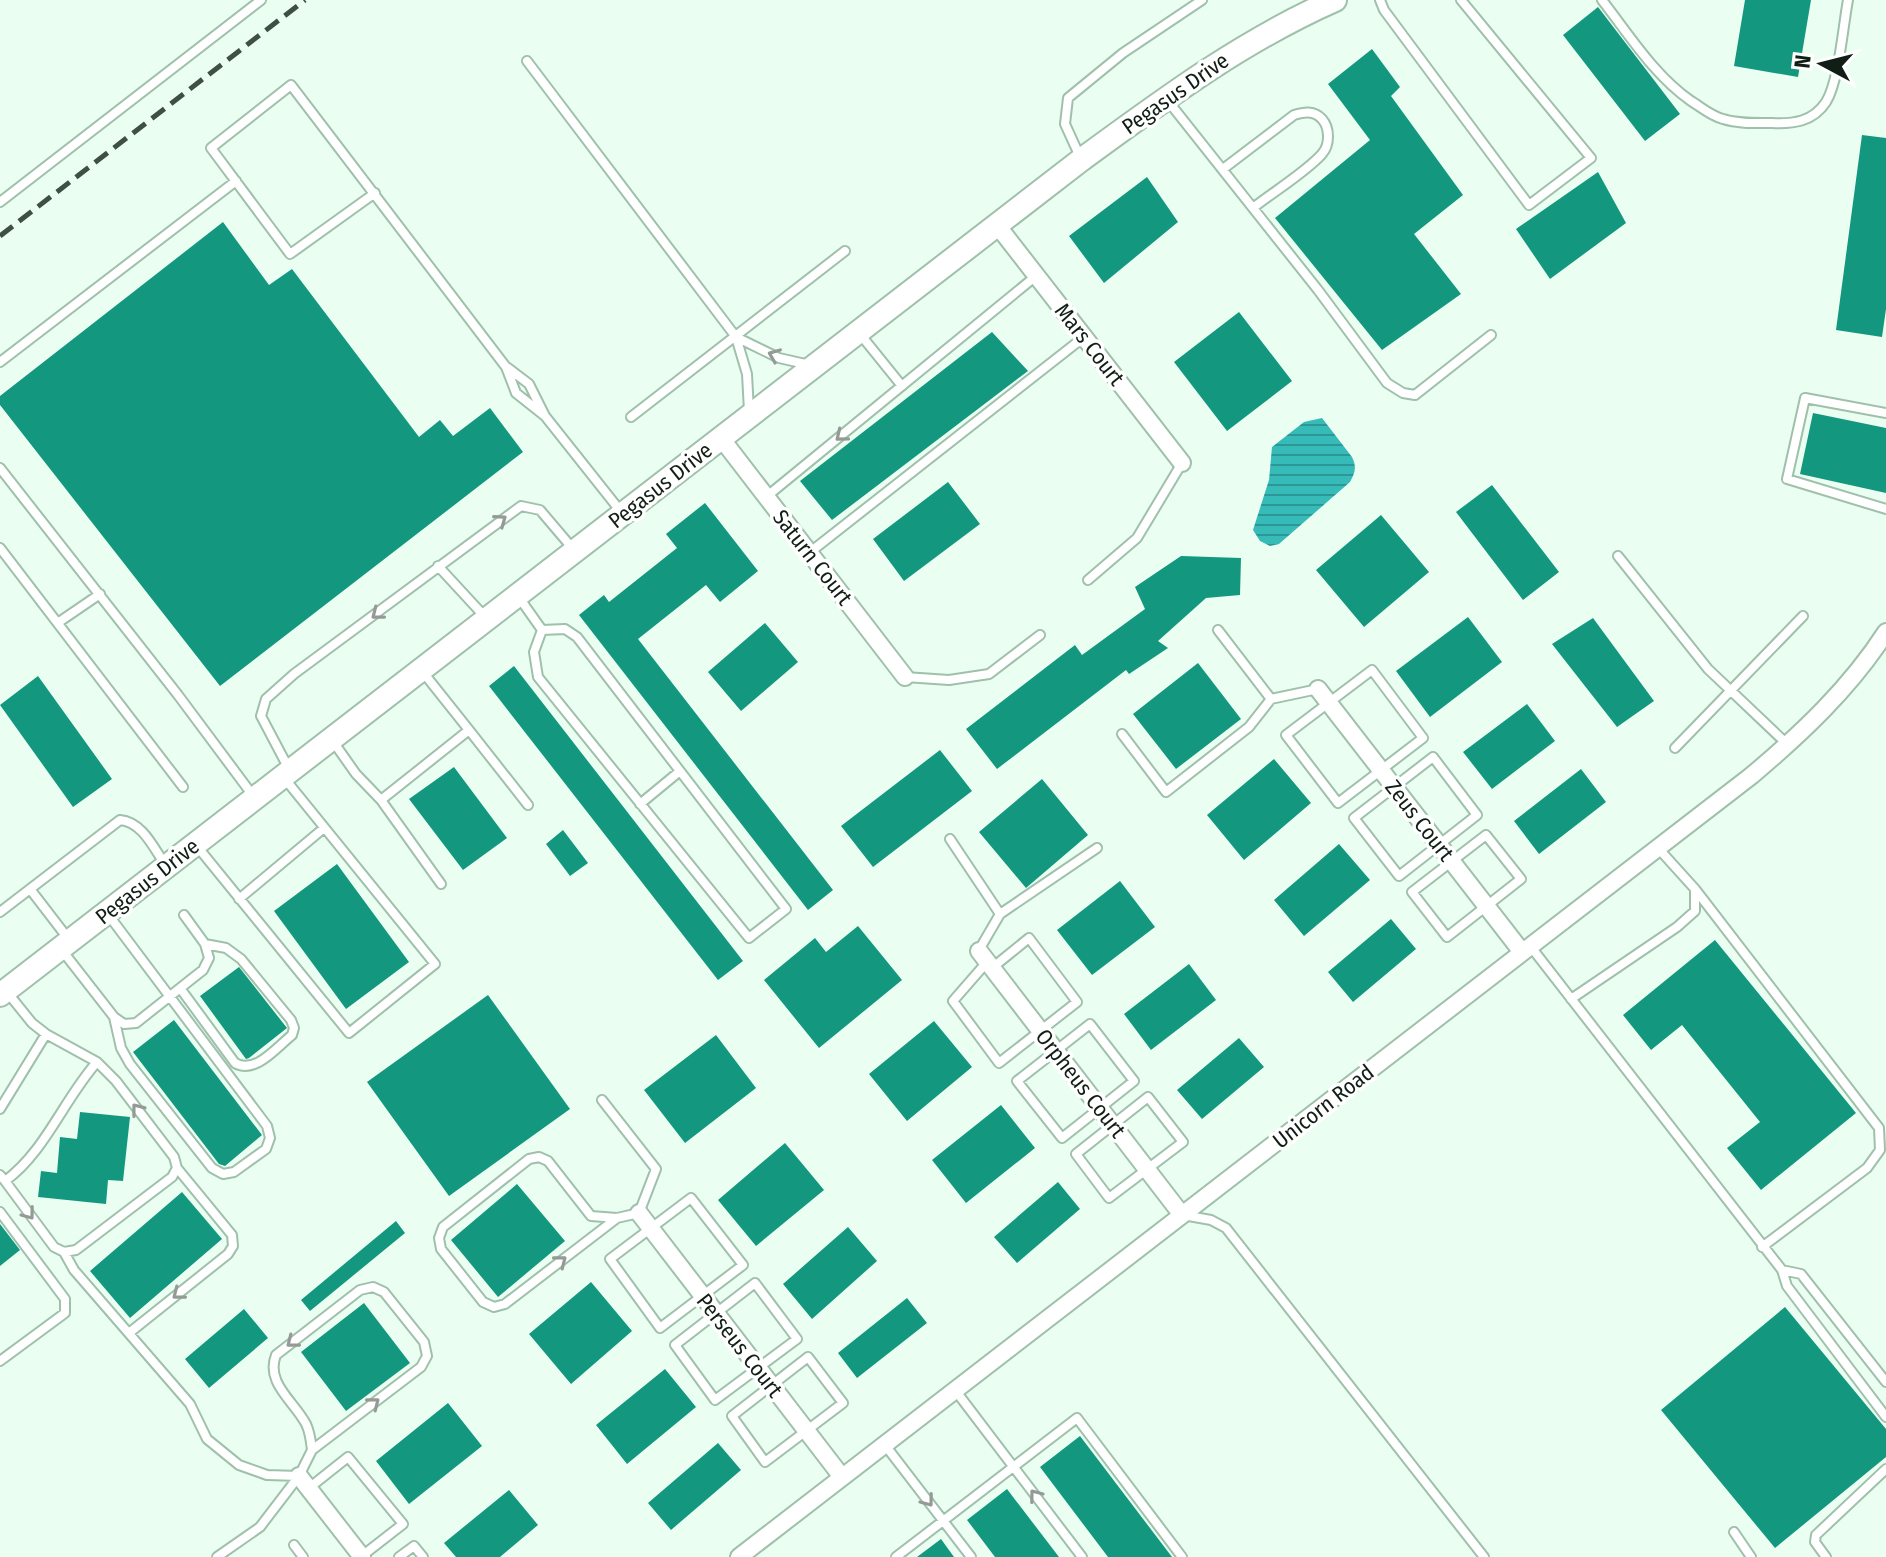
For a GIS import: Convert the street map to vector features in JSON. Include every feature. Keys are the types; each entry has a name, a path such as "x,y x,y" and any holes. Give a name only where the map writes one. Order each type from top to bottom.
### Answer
{"street":[{"name":"Pegasus Drive","path":"3,992 1081,160 1165,98 1250,42 1332,1"},
{"name":"Mars Court","path":"997,225 1182,463"},
{"name":"Saturn Court","path":"721,438 905,677"},
{"name":"Unicorn Road","path":"739,1557 1658,848 1788,744 1849,682 1886,632"},
{"name":"Zeus Court","path":"1323,695 1487,906 1526,949"},
{"name":"Orpheus Court","path":"986,960 1182,1215"},
{"name":"Perseus Court","path":"639,1213 842,1477"},
{"path":"304,1482 362,1557"}],"lane":[{"path":"0,202 261,0"},
{"path":"1081,160 1065,124 1068,98 1123,53 1202,0"},
{"path":"1380,0 1384,10 1529,205 1591,158 1461,0"},
{"path":"1602,0 1664,81 1679,92 1719,118 1734,122 1778,123 1801,122 1816,114 1827,101 1848,0"},
{"path":"527,61 736,337 747,374 750,416"},
{"path":"375,193 290,254 211,148 291,85 375,193 506,367 516,393 545,416"},
{"path":"1165,98 1387,383 1403,393 1415,395 1491,335"},
{"path":"1223,169 1294,115 1304,111 1314,112 1323,120 1328,136 1322,153 1253,208"},
{"path":"0,362 236,181"},
{"path":"631,417 845,251"},
{"path":"766,497 1037,276"},
{"path":"858,332 902,386"},
{"path":"736,337 779,358 815,366"},
{"path":"809,553 1084,337"},
{"path":"506,367 529,384 545,416 623,514"},
{"path":"1886,413 1805,398 1787,479 1886,509"},
{"path":"1088,580 1137,538 1182,463"},
{"path":"0,468 255,798"},
{"path":"195,844 349,1033 435,964 324,828 286,774 261,716 266,699 294,674 521,506 540,510 575,551"},
{"path":"0,548 183,787"},
{"path":"1618,556 1708,669 1788,744"},
{"path":"438,566 487,619"},
{"path":"59,622 100,594"},
{"path":"518,595 542,630"},
{"path":"1675,748 1803,616"},
{"path":"565,629 577,637 786,909 749,938 538,677 534,652 542,630 565,629"},
{"path":"1218,630 1271,699"},
{"path":"905,677 949,680 989,674 1040,635"},
{"path":"421,670 528,805"},
{"path":"1372,670 1423,738 1338,803 1286,735 1323,695 1372,670"},
{"path":"1122,734 1166,792 1249,727 1271,699 1323,695"},
{"path":"381,800 469,730"},
{"path":"331,739 356,774 381,800 441,884"},
{"path":"1433,757 1477,815 1399,876 1354,818 1394,786 1433,757"},
{"path":"640,804 680,771"},
{"path":"0,912 120,820 139,828 166,866"},
{"path":"239,899 324,828"},
{"path":"1486,835 1521,879 1447,937 1412,892 1452,861 1486,835"},
{"path":"950,839 1000,914"},
{"path":"986,960 1029,938 1077,1002 999,1063 953,1001 986,960 1000,914 1097,848"},
{"path":"1658,848 1695,889 1879,1128 1880,1150 1867,1168 1762,1247"},
{"path":"30,889 114,1017 124,1024 136,1023 203,970 209,958 205,944 184,915"},
{"path":"1571,999 1677,927 1695,911 1695,889"},
{"path":"107,912 267,1126 270,1138 266,1149 234,1172 223,1174 212,1168 130,1064 121,1048 114,1017"},
{"path":"180,988 235,1063 242,1068 252,1066 292,1035 294,1028 291,1020 241,959 226,948 205,944"},
{"path":"1526,949 1571,999 1782,1270 1787,1286 1886,1417"},
{"path":"3,992 32,1023 97,1062 116,1081 174,1157 177,1168 232,1235 233,1246 228,1254 129,1333"},
{"path":"1090,1024 1134,1081 1062,1138 1017,1081 1056,1051 1090,1024"},
{"path":"0,1109 46,1034"},
{"path":"97,1062 79,1083 20,1170 2,1178 54,1247 64,1252 74,1270 190,1404 207,1439 239,1465 267,1475 304,1482"},
{"path":"1148,1097 1183,1142 1109,1198 1076,1154 1112,1124 1148,1097"},
{"path":"602,1100 656,1169 639,1213 617,1218 591,1216 548,1161 539,1157 529,1159 443,1227 439,1238 441,1249 483,1302 494,1307 505,1304 617,1218"},
{"path":"64,1252 76,1250 172,1177 177,1168"},
{"path":"691,1198 743,1265 660,1328 610,1259 650,1227 691,1198"},
{"path":"0,1212 65,1299 66,1306 65,1313 0,1361"},
{"path":"1182,1215 1211,1220 1226,1228 1484,1557"},
{"path":"1782,1270 1801,1274 1886,1382"},
{"path":"755,1283 797,1339 715,1400 675,1345 716,1314 755,1283"},
{"path":"304,1482 312,1450 307,1426 274,1378 271,1367 276,1355 360,1290 373,1287 384,1292 424,1342 427,1356 421,1367 312,1450"},
{"path":"808,1357 843,1403 765,1462 732,1416 771,1385 808,1357"},
{"path":"955,1390 1082,1557"},
{"path":"896,1557 1077,1418 1182,1557"},
{"path":"885,1445 971,1557"},
{"path":"217,1557 260,1527 304,1482 348,1457 403,1524 362,1557"},
{"path":"1826,1557 1815,1542 1816,1535 1886,1469"},
{"path":"1734,1532 1751,1557"},
{"path":"294,1545 303,1557"},
{"path":"399,1557 414,1546 423,1557"}],"water":[{"path":"1322,418 1352,457 1355,467 1353,476 1279,544 1270,546 1260,541 1253,530 1269,480 1272,447 1304,422"}],"building":[{"path":"1745,0 1811,0 1798,77 1734,66"},
{"path":"1598,7 1680,114 1645,141 1563,35"},
{"path":"1372,49 1400,87 1391,96 1463,195 1414,234 1461,294 1382,350 1275,218 1370,140 1328,84"},
{"path":"1862,135 1886,138 1886,309 1882,337 1836,330"},
{"path":"1598,172 1626,223 1550,279 1516,229"},
{"path":"1147,177 1178,222 1104,283 1069,236"},
{"path":"223,222 269,285 292,269 419,437 440,420 453,436 490,408 523,452 220,686 0,405 0,396"},
{"path":"1239,312 1292,381 1227,431 1174,362"},
{"path":"992,332 1028,371 832,520 800,481"},
{"path":"1813,413 1886,428 1886,493 1800,474"},
{"path":"948,482 980,524 904,581 873,539"},
{"path":"1492,485 1559,572 1523,600 1456,512"},
{"path":"705,503 758,571 720,602 706,585 638,639 833,890 808,910 579,615 604,595 609,602 677,548 666,534"},
{"path":"1381,515 1429,572 1364,627 1316,570"},
{"path":"1181,556 1241,558 1240,595 1206,598 1158,641 1168,648 1129,674 1126,670 997,769 966,729 1075,645 1082,655 1145,609 1135,587"},
{"path":"1468,617 1502,662 1430,717 1396,671"},
{"path":"1593,618 1654,701 1617,727 1552,644"},
{"path":"765,623 798,662 741,711 708,672"},
{"path":"1198,663 1241,719 1176,769 1133,714"},
{"path":"514,666 743,961 718,980 489,686"},
{"path":"38,676 112,779 73,807 0,705"},
{"path":"1527,704 1555,741 1492,789 1463,752"},
{"path":"940,750 972,791 873,867 841,826"},
{"path":"1274,759 1311,803 1244,860 1207,815"},
{"path":"454,767 507,838 463,870 409,799"},
{"path":"1581,769 1606,802 1539,854 1514,821"},
{"path":"1042,779 1088,835 1026,888 979,832"},
{"path":"563,830 588,863 570,876 546,844"},
{"path":"1339,844 1370,880 1304,936 1274,900"},
{"path":"337,864 409,962 346,1009 274,911"},
{"path":"1120,881 1155,927 1092,975 1057,930"},
{"path":"1391,919 1416,949 1353,1002 1328,972"},
{"path":"858,926 902,980 819,1048 764,980 815,938 826,952"},
{"path":"1715,940 1856,1113 1761,1190 1727,1148 1760,1122 1682,1025 1651,1050 1623,1015"},
{"path":"1189,964 1216,1000 1151,1050 1124,1014"},
{"path":"239,967 287,1028 246,1059 200,996"},
{"path":"488,995 570,1109 449,1196 367,1082"},
{"path":"174,1020 262,1135 225,1166 219,1164 133,1052"},
{"path":"934,1021 972,1067 907,1121 869,1074"},
{"path":"716,1035 756,1088 685,1143 644,1090"},
{"path":"1239,1038 1264,1067 1202,1119 1177,1090"},
{"path":"1001,1105 1035,1148 966,1203 932,1160"},
{"path":"80,1112 130,1117 123,1181 108,1180 106,1204 38,1197 41,1171 57,1173 60,1137 77,1139"},
{"path":"785,1143 824,1190 756,1246 718,1200"},
{"path":"1058,1182 1080,1209 1017,1263 994,1237"},
{"path":"517,1184 565,1241 498,1297 451,1240"},
{"path":"182,1192 222,1239 130,1318 90,1271"},
{"path":"396,1221 405,1233 310,1311 301,1300"},
{"path":"0,1224 20,1250 0,1266"},
{"path":"848,1227 877,1261 812,1319 783,1284"},
{"path":"591,1282 632,1331 571,1384 529,1334"},
{"path":"907,1298 927,1323 857,1378 838,1353"},
{"path":"364,1303 410,1363 346,1411 301,1352"},
{"path":"1785,1307 1886,1429 1886,1457 1775,1548 1661,1410"},
{"path":"244,1309 268,1338 209,1388 185,1359"},
{"path":"665,1369 696,1407 627,1464 596,1425"},
{"path":"448,1403 482,1446 409,1504 376,1461"},
{"path":"1080,1436 1172,1557 1108,1557 1040,1467"},
{"path":"718,1443 741,1470 671,1530 648,1503"},
{"path":"1007,1489 1059,1557 995,1557 967,1520"},
{"path":"509,1490 538,1525 500,1557 456,1557 444,1543"},
{"path":"941,1539 954,1557 917,1557"}],"railway":[{"path":"0,236 305,0"}]}
